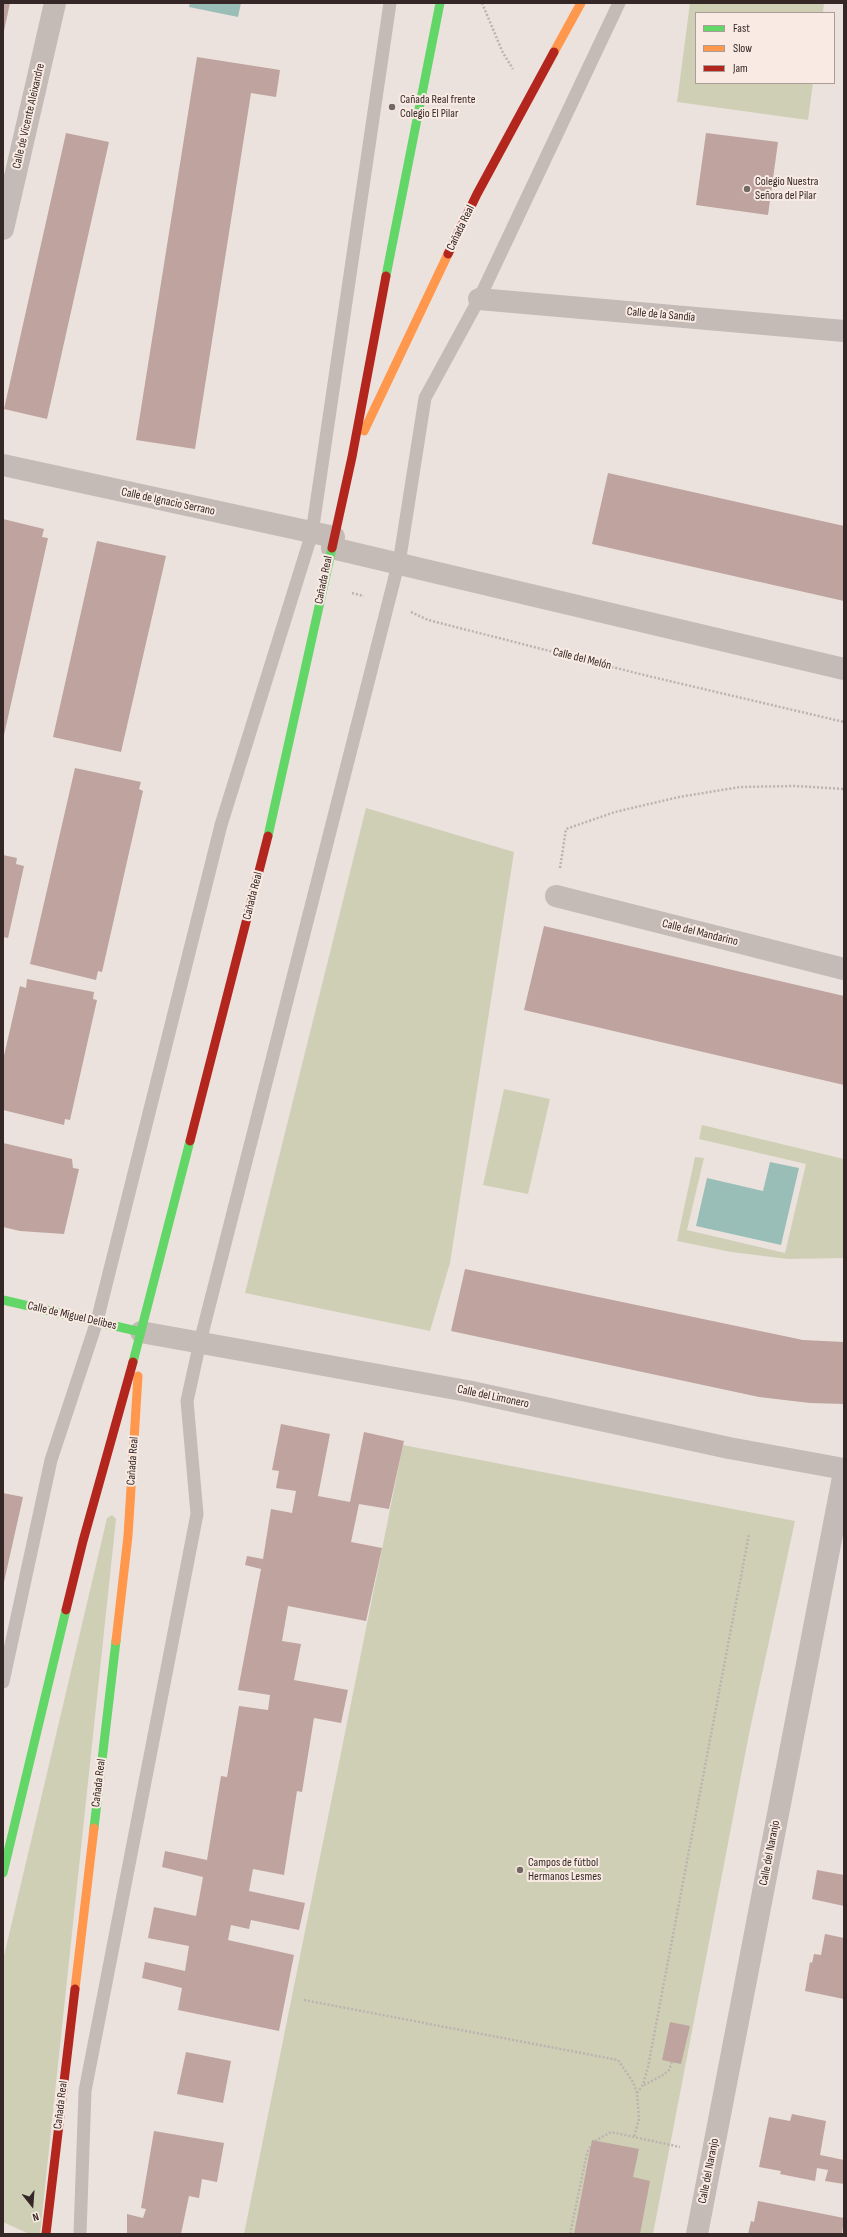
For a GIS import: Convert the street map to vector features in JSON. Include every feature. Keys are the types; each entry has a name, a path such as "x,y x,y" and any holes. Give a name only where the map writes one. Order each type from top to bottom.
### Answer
{"street":[{"name":"Calle de Vicente Aleixandre","path":"3,229 55,3"},
{"name":"Cañada Real","path":"3,1873 83,1541 141,1332 265,850 352,457 416,112 440,3"},
{"name":"Cañada Real","path":"352,457 477,194 580,3"},
{"name":"Calle de la Sandía","path":"479,299 844,331"},
{"name":"Calle de Ignacio Serrano","path":"3,465 312,533 333,542"},
{"path":"333,542 398,564 844,669"},
{"name":"Calle del Mandarino","path":"556,896 844,969"},
{"name":"Calle de Miguel Delibes","path":"3,1300 141,1332"},
{"name":"Cañada Real","path":"46,2234 128,1536 141,1332"},
{"name":"Calle del Limonero","path":"141,1332 467,1390 844,1471"},
{"name":"Calle del Naranjo","path":"697,2234 844,1471"}],"lane":[{"path":"3,1682 51,1460 97,1321 221,825 312,533 390,3"},
{"path":"80,2234 85,2091 197,1514 187,1401 200,1342 398,564 425,398 479,299 619,3"}],"path":[{"name":"Calle del Melón","path":"323,586 388,602 428,620 644,675 844,722"},
{"path":"556,896 566,829 615,812 657,802 740,787 795,786 844,789"},
{"path":"637,2093 643,2085 749,1534"},
{"path":"304,2000 618,2060 633,2082 637,2093 639,2112 634,2137"},
{"path":"643,2085 663,2075 669,2070 672,2062"},
{"path":"595,2141 611,2132 680,2147"},
{"path":"570,2234 587,2153 591,2145"}],"green space":[{"path":"690,3 824,3 823,12 695,12 695,84 813,84 808,120 677,102"},
{"path":"366,808 514,852 450,1263 430,1331 245,1293"},
{"path":"504,1089 550,1099 528,1194 483,1185"},
{"path":"702,1125 844,1159 844,1258 788,1259 731,1252 677,1241 695,1157 704,1158 687,1230 785,1253 806,1164 699,1139"},
{"name":"Campos de fútbol Hermanos Lesmes","path":"403,1445 795,1521 749,1734 653,2234 244,2234"},
{"path":"112,1515 116,1519 40,2234 29,2234 3,2222 3,1960 107,1518"}],"water":[{"path":"190,3 241,3 238,17 189,7"},
{"path":"770,1162 799,1168 781,1245 696,1226 707,1178 763,1191"}],"building":[{"path":"3,3 10,3 4,31 3,31"},
{"path":"197,57 280,70 276,97 251,93 195,449 136,440"},
{"path":"66,133 109,142 47,419 4,409"},
{"path":"706,133 778,142 768,215 696,205"},
{"path":"608,473 844,526 844,601 592,544"},
{"path":"3,519 44,529 42,537 48,538 4,735"},
{"path":"97,541 166,556 121,752 53,737"},
{"path":"75,768 141,782 139,789 143,791 102,972 98,971 96,980 30,964"},
{"path":"3,855 17,858 16,864 24,866 8,938 3,937"},
{"path":"544,926 844,996 844,1085 524,1010"},
{"path":"27,979 94,992 93,999 97,1000 70,1120 65,1119 64,1125 3,1110 3,1060 20,986 26,988"},
{"path":"3,1143 72,1159 73,1168 79,1169 64,1234 20,1231 3,1227"},
{"path":"465,1269 803,1340 844,1342 844,1404 810,1403 759,1397 451,1331"},
{"path":"281,1424 330,1434 318,1496 350,1502 364,1432 404,1441 389,1509 359,1504 351,1542 382,1548 366,1621 288,1606 282,1641 301,1644 294,1680 348,1690 341,1723 314,1718 302,1792 297,1791 284,1875 253,1869 249,1891 305,1903 299,1930 251,1920 249,1929 231,1925 228,1940 294,1955 279,2031 178,2010 182,1988 142,1978 145,1962 185,1971 189,1946 148,1938 154,1907 196,1916 203,1877 162,1867 165,1851 207,1860 221,1776 227,1777 239,1706 268,1710 270,1695 238,1690 261,1569 245,1565 247,1556 263,1559 271,1509 292,1513 296,1491 276,1488 279,1471 272,1470"},
{"path":"3,1493 23,1497 4,1582 3,1582"},
{"path":"817,1870 844,1875 844,1906 812,1899"},
{"path":"825,1934 844,1938 844,1999 805,1991 810,1962 812,1963 814,1954 821,1955"},
{"path":"670,2022 690,2026 681,2064 662,2060"},
{"path":"186,2052 231,2061 223,2103 177,2094"},
{"path":"792,2114 826,2121 820,2155 844,2160 844,2184 825,2181 828,2170 817,2168 815,2181 780,2174 781,2171 759,2167 769,2117 790,2121"},
{"path":"154,2131 224,2143 217,2182 202,2179 199,2198 189,2196 181,2234 127,2234 127,2214 143,2218 146,2209 141,2208"},
{"path":"592,2140 639,2149 633,2177 650,2181 640,2234 574,2234"},
{"path":"758,2201 844,2218 842,2234 748,2234 751,2221 754,2222"}],"traffic: fast":[{"path":"386,276 440,3"},
{"path":"268,836 332,548"},
{"path":"133,1362 190,1141"},
{"path":"3,1300 141,1332"},
{"path":"3,1873 66,1610"},
{"path":"94,1828 116,1641"}],"traffic: slow":[{"path":"554,52 581,3"},
{"path":"364,431 448,254"},
{"path":"116,1641 128,1536 138,1376"},
{"path":"75,1989 94,1828"}],"traffic: jam":[{"path":"448,254 477,194 554,52"},
{"path":"332,548 352,457 386,276"},
{"path":"190,1141 268,836"},
{"path":"66,1610 83,1541 133,1362"},
{"path":"46,2234 75,1989"}],"place":[{"name":"Cañada Real frente Colegio El Pilar","path":"392,107"},
{"name":"Colegio Nuestra Señora del Pilar","path":"747,189"},
{"name":"Campos de fútbol Hermanos Lesmes","path":"520,1870"}]}
